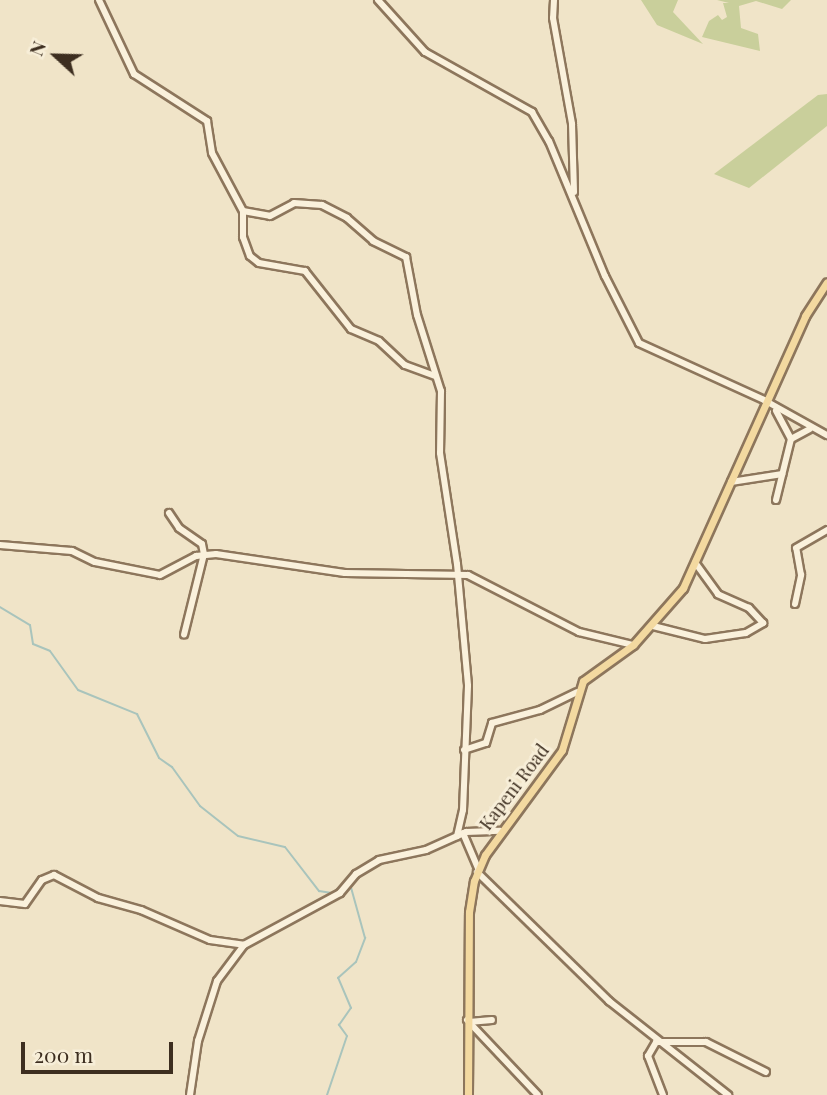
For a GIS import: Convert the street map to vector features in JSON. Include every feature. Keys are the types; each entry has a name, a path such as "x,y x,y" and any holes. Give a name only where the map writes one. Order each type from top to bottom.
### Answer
{"main road":[{"path":"577,692 583,681 633,645 653,626 683,588 769,403 805,316 827,282"},
{"name":"Kapeni Road","path":"468,1095 468,912 478,871 500,831 562,750 575,718 577,692"}],"street":[{"path":"99,0 134,74 207,121 212,153 243,211 243,237 250,256 259,264 305,271 351,329 379,341 405,365 435,376"},
{"path":"377,0 425,52 526,106 549,141 604,276 639,343 769,403 776,410 810,429 827,435"},
{"path":"554,0 553,18 572,124 574,198"},
{"path":"243,211 270,216 294,203 322,205 379,245 404,253 441,391 440,453 457,575 468,686 460,835 478,871 609,1001 728,1095"},
{"path":"776,410 791,439 776,500"},
{"path":"791,439 810,429"},
{"path":"732,482 782,474"},
{"path":"169,513 179,528 202,544 204,554 184,635"},
{"path":"795,604 801,575 796,548 827,530"},
{"path":"0,545 72,551 94,562 160,575 204,554 241,555 345,573 457,575 479,579 579,632 633,645"},
{"path":"653,626 705,639 746,633 763,623 749,608 718,594 695,562"},
{"path":"464,750 486,743 492,723 540,709 577,692"},
{"path":"190,1095 198,1041 217,981 244,946 340,893 366,866 460,835 500,831"},
{"path":"0,901 25,904 42,880 54,875 98,898 141,909 209,940 244,946"},
{"path":"468,1021 492,1020"},
{"path":"468,1021 538,1095"},
{"path":"663,1095 648,1056 651,1046 664,1042 706,1042 766,1072"}],"green space":[{"path":"641,0 678,0 673,12 703,44 657,25"},
{"path":"717,0 791,0 782,9 756,1 739,6 741,28 758,34 760,51 702,37 709,21 718,15 722,20 727,17 723,3 729,3"},
{"path":"827,94 827,126 749,188 714,174 818,95"}],"waterway":[{"path":"0,607 30,625 33,644 50,651 78,690 137,714 159,758 172,767 200,806 238,836 285,847 319,891 332,893"},
{"path":"339,890 345,882"},
{"path":"327,1095 347,1036 339,1025 351,1008 338,978 356,962 365,938 350,884"}]}
